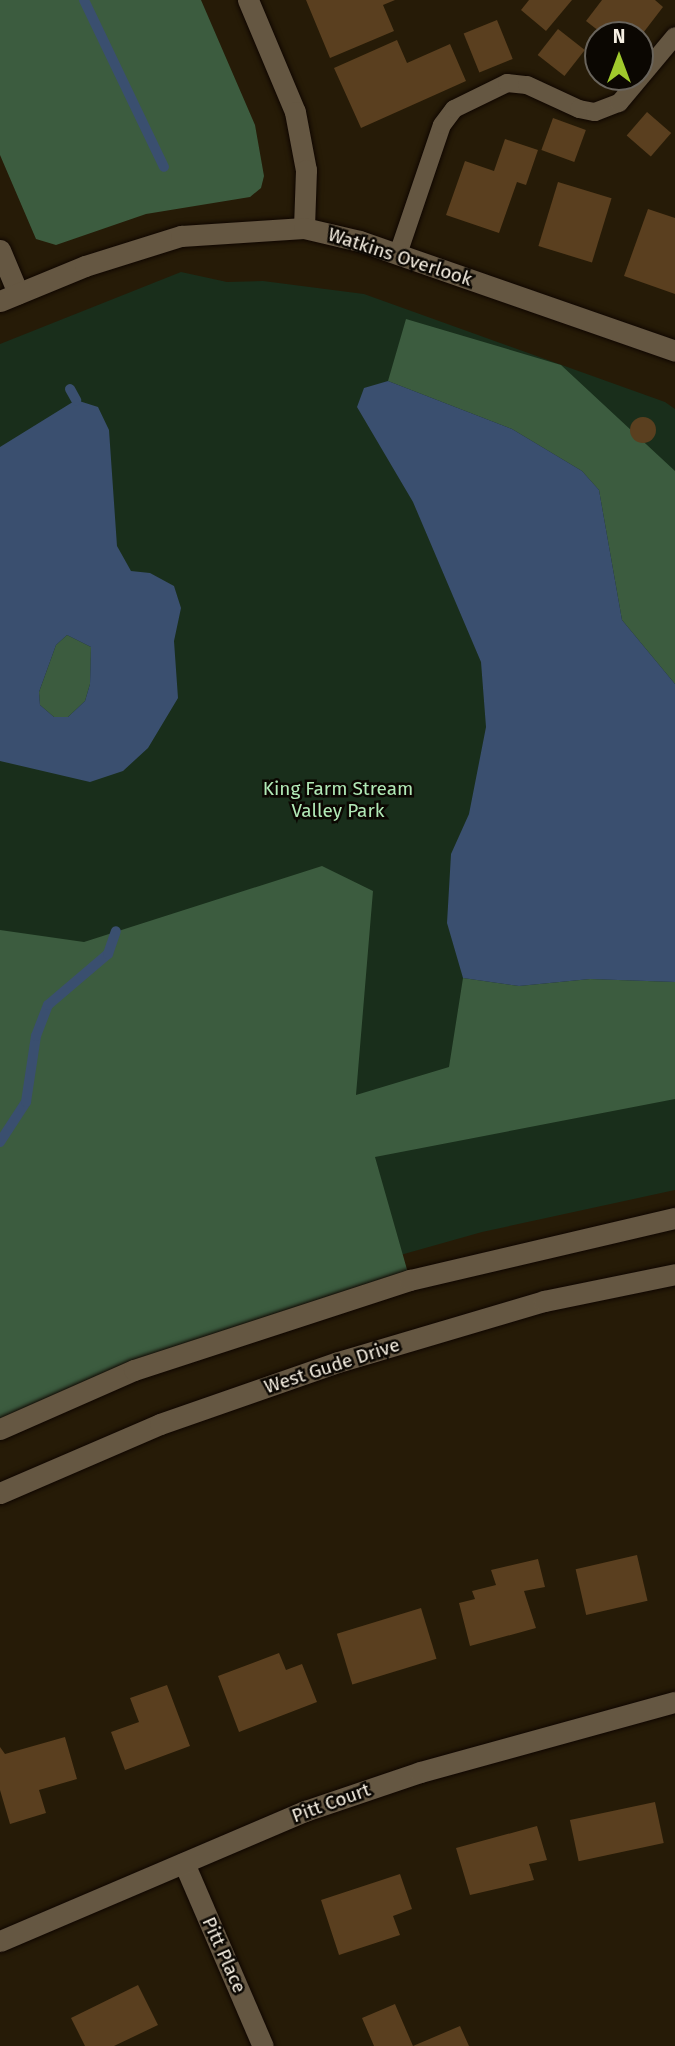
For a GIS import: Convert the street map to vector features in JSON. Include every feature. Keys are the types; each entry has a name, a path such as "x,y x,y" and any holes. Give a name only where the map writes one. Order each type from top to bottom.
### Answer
{"street":[{"path":"248,0 295,112 306,170 304,228"},
{"name":"Watkins Overlook","path":"9,297 96,262 181,236 304,228 398,254 675,351"},
{"path":"0,250 9,297"},
{"path":"0,1429 134,1370 410,1280 675,1218"},
{"name":"West Gude Drive","path":"0,1493 160,1424 338,1362 544,1301 675,1274"},
{"name":"Pitt Court","path":"0,1941 305,1811 420,1772 675,1702"},
{"name":"Pitt Place","path":"184,1863 264,2046"}],"lane":[{"path":"398,254 442,125 454,109 507,83 527,85 579,109 596,112 619,103 675,36"}],"green space":[{"path":"0,0 201,0 255,125 264,176 261,188 250,197 146,214 56,245 36,239 0,155"},
{"name":"King Farm Stream Valley Park","path":"181,272 227,282 263,281 364,294 665,402 675,409 675,1190 482,1232 216,1307 0,1394 0,344"},
{"path":"406,319 561,365 675,471 675,684 622,620 599,490 582,471 512,429 388,381"},
{"path":"67,635 91,647 90,684 85,701 68,717 54,717 40,705 39,692 56,645"},
{"path":"322,866 373,891 356,1095 449,1067 463,978 519,986 590,979 675,982 675,1099 375,1157 410,1280 0,1429 0,930 84,942"}],"water":[{"path":"388,381 512,429 582,471 599,490 622,620 675,684 675,982 590,979 519,986 463,978 447,923 451,854 469,814 486,727 481,662 413,502 357,407 364,388"},
{"path":"76,400 98,407 109,430 117,546 131,571 150,573 174,586 181,608 174,641 178,698 148,748 123,771 90,782 0,761 0,447","holes":["67,635 91,647 90,684 85,701 68,717 54,717 40,705 39,692 56,645"]}],"building":[{"path":"306,0 395,0 383,5 394,31 330,58"},
{"path":"529,0 572,0 546,31 521,10"},
{"path":"602,0 655,0 663,7 652,21 586,21"},
{"path":"497,20 513,59 479,72 464,33"},
{"path":"558,29 584,49 564,76 538,55"},
{"path":"397,40 407,63 450,44 466,81 361,128 334,68"},
{"path":"647,112 671,133 651,156 627,135"},
{"path":"553,118 586,130 574,162 541,150"},
{"path":"505,139 538,150 526,185 517,182 499,233 446,215 465,161 494,171"},
{"path":"558,182 612,198 592,262 538,246"},
{"path":"648,209 675,218 675,294 624,276"},
{"path":"643,417 652,421 656,430 652,439 643,443 634,439 630,430 634,421"},
{"path":"637,1555 648,1601 586,1615 576,1569"},
{"path":"538,1559 545,1587 524,1591 536,1628 470,1646 459,1603 475,1599 472,1591 496,1585 491,1570"},
{"path":"421,1608 436,1659 352,1684 337,1634"},
{"path":"279,1653 286,1670 302,1664 317,1702 239,1732 218,1676"},
{"path":"167,1685 190,1746 125,1770 111,1732 139,1722 130,1698"},
{"path":"65,1737 77,1779 39,1790 46,1813 10,1824 0,1790 0,1747 5,1754"},
{"path":"655,1802 664,1843 579,1861 570,1820"},
{"path":"537,1826 547,1860 529,1864 534,1880 470,1895 456,1848"},
{"path":"400,1874 412,1909 393,1916 400,1935 339,1955 321,1900"},
{"path":"138,1985 158,2025 114,2046 85,2046 71,2018"},
{"path":"395,2004 413,2046 374,2046 362,2018"},
{"path":"460,2026 469,2046 413,2046"}],"waterway":[{"path":"84,0 164,167"},
{"path":"70,389 76,400"},
{"path":"0,1142 26,1102 36,1036 48,1005 108,954 116,931"}]}
